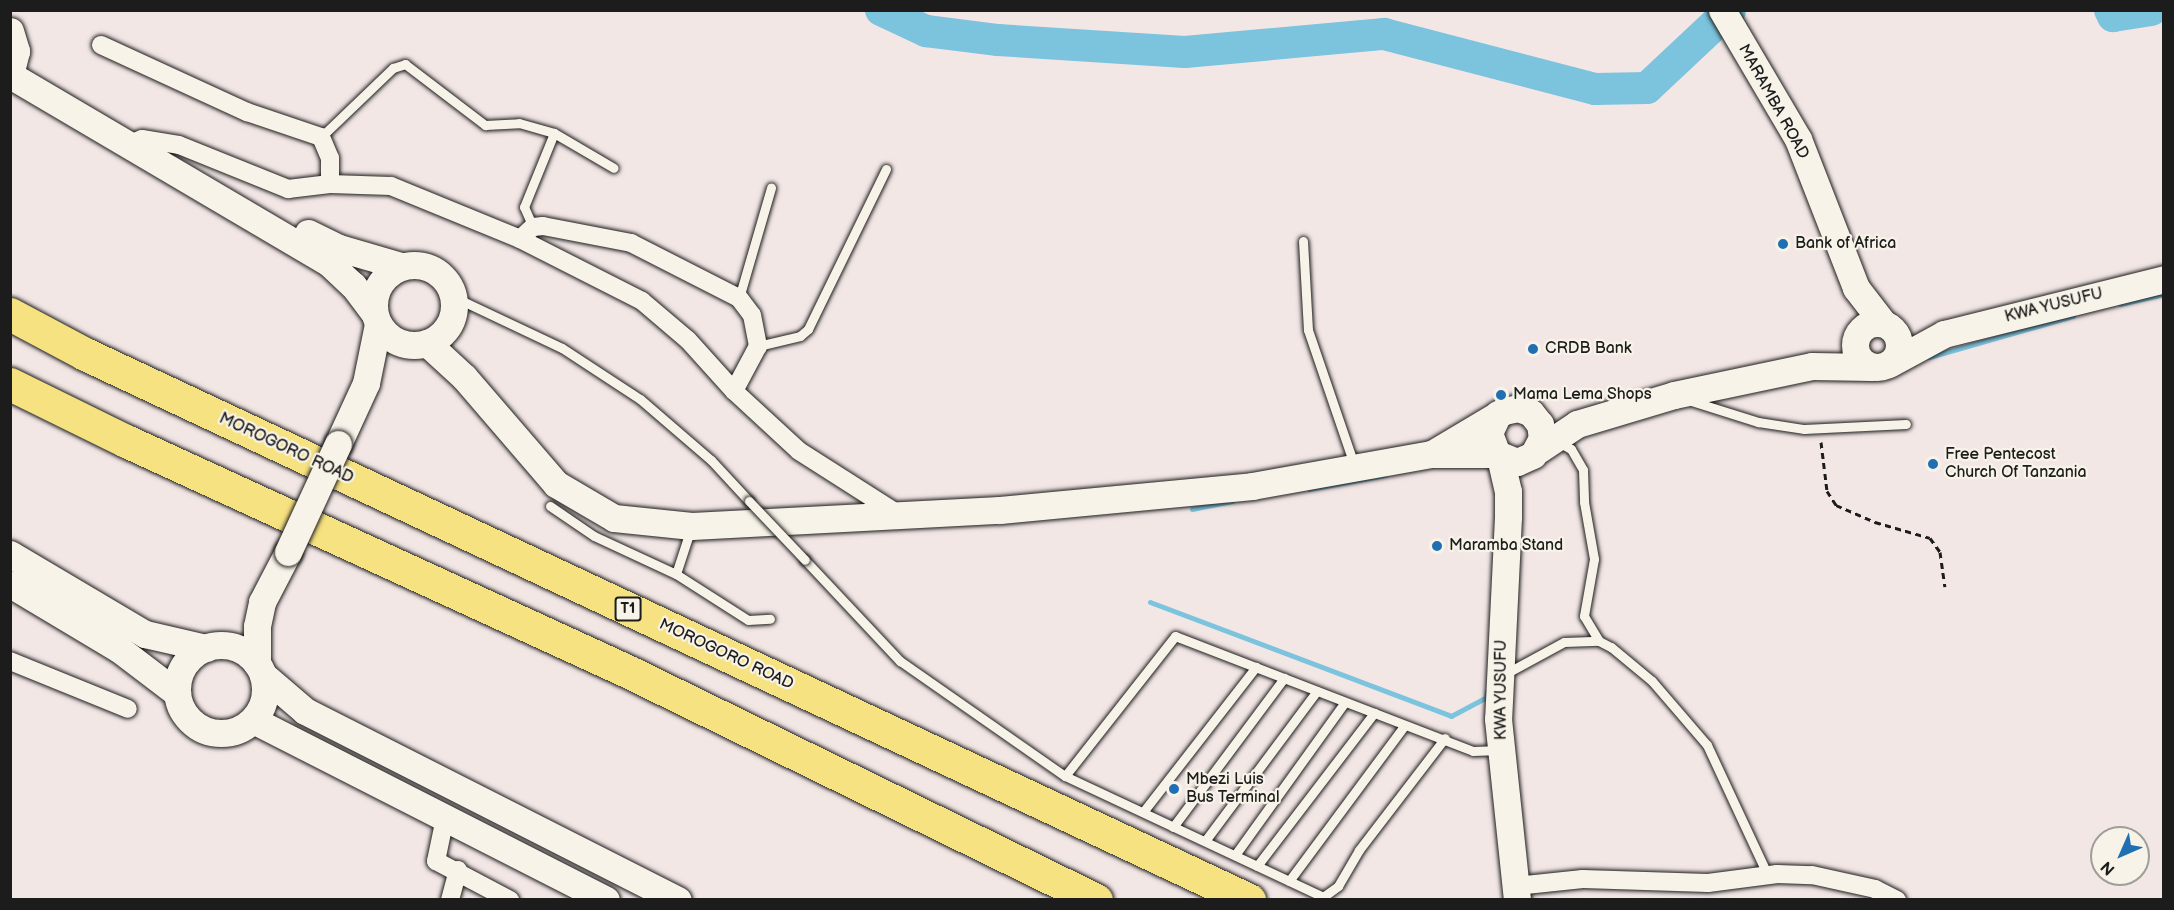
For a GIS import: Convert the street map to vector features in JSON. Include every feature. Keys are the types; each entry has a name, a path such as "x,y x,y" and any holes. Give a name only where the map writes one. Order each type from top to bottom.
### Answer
{"highway":[{"name":"MOROGORO ROAD","path":"10,314 95,359 1248,900"},
{"path":"10,384 126,441 627,670 1096,900"}],"street":[{"name":"MARAMBA ROAD","path":"1724,14 1798,139 1872,331"},
{"path":"10,31 16,51 10,75 235,205 329,263 354,285 394,340 422,344 464,377 556,484 614,518 692,526 903,518 1252,486 1356,470 1431,454 1499,455 1517,462 1540,448 1542,438 1540,424 1525,410 1511,409 1498,414 1431,454"},
{"path":"101,45 248,112 321,137 330,158 330,184"},
{"path":"128,145 142,139 179,145 288,189 330,184 391,186 527,233 642,301 688,340 734,391 819,465 903,518"},
{"path":"235,205 266,213 339,248 401,266 423,265 434,270 450,286 454,297 452,320 438,338 422,344 366,382"},
{"path":"527,233 562,227 631,243 739,298 752,315 758,346 734,391"},
{"path":"10,584 119,649 177,693 184,714 202,729 225,733 253,720 265,698 256,626 262,603 288,552 366,382 376,318 374,301 382,280 401,266"},
{"name":"KWA YUSUFU","path":"1508,517 1516,481 1540,448 1577,424 1674,395 1812,366 1880,365 1944,334 2163,279"},
{"path":"1872,331 1899,342 1899,351 1880,365 1858,356 1872,331"},
{"name":"KWA YUSUFU","path":"1812,366 1872,331 1944,334"},
{"name":"KWA YUSUFU","path":"1525,410 1618,411"},
{"path":"1498,414 1489,433 1499,455"},
{"name":"KWA YUSUFU","path":"1499,455 1508,491 1500,676 1502,750 1516,893"},
{"path":"10,554 145,634 240,649 305,711 678,900"},
{"path":"177,693 187,661 211,646 262,603"},
{"path":"10,661 128,709"},
{"path":"253,720 606,900"},
{"path":"445,818 436,861 458,870 510,900"},
{"path":"450,900 458,870"},
{"path":"1516,893 1583,879 1708,883 1768,876 1812,875 1875,889 1898,900"}],"lane":[{"path":"321,137 393,68 405,64 485,125 519,123 554,133 615,168"},
{"path":"527,233 524,207 554,133"},
{"path":"758,346 800,336 808,329 886,169"},
{"path":"739,298 771,188"},
{"path":"1302,241 1308,330 1356,470"},
{"path":"454,297 562,348 640,399 711,460 900,661 1065,776 1323,897 1338,886 1359,850 1445,738"},
{"path":"1674,395 1758,422 1820,428 1906,424"},
{"path":"1540,448 1571,449 1583,470 1594,559 1584,616 1599,641 1652,681 1707,745 1768,876"},
{"path":"550,506 594,536 676,574 748,620 770,619"},
{"path":"676,574 692,526"},
{"path":"1065,776 1175,636 1405,725 1445,738 1473,751 1502,750"},
{"path":"1500,676 1564,642 1599,641"},
{"path":"1143,812 1256,667"},
{"path":"1173,827 1284,678"},
{"path":"1205,841 1317,691"},
{"path":"1235,855 1345,702"},
{"path":"1257,866 1374,713"},
{"path":"1289,881 1405,725"}],"path":[{"path":"1820,428 1827,491 1836,506 1930,538 1941,552 1946,587"}],"waterway":[{"path":"881,10 926,31 998,40 1185,52 1384,34 1595,89 1647,88 1730,10"},
{"path":"2110,10 2113,16 2152,10"},
{"path":"2120,304 2164,294"},
{"path":"1929,357 2073,316"},
{"path":"1309,489 1385,475"},
{"path":"1192,509 1232,501"},
{"path":"1150,602 1451,716 1486,697 1487,691"}],"place":[{"name":"Bank of Africa","path":"1783,244"},
{"name":"CRDB Bank","path":"1533,349"},
{"name":"Mama Lema Shops","path":"1501,395"},
{"name":"Free Pentecost Church Of Tanzania","path":"1933,464"},
{"name":"Maramba Stand","path":"1437,546"},
{"name":"Mbezi Luis Bus Terminal","path":"1174,789"}]}
